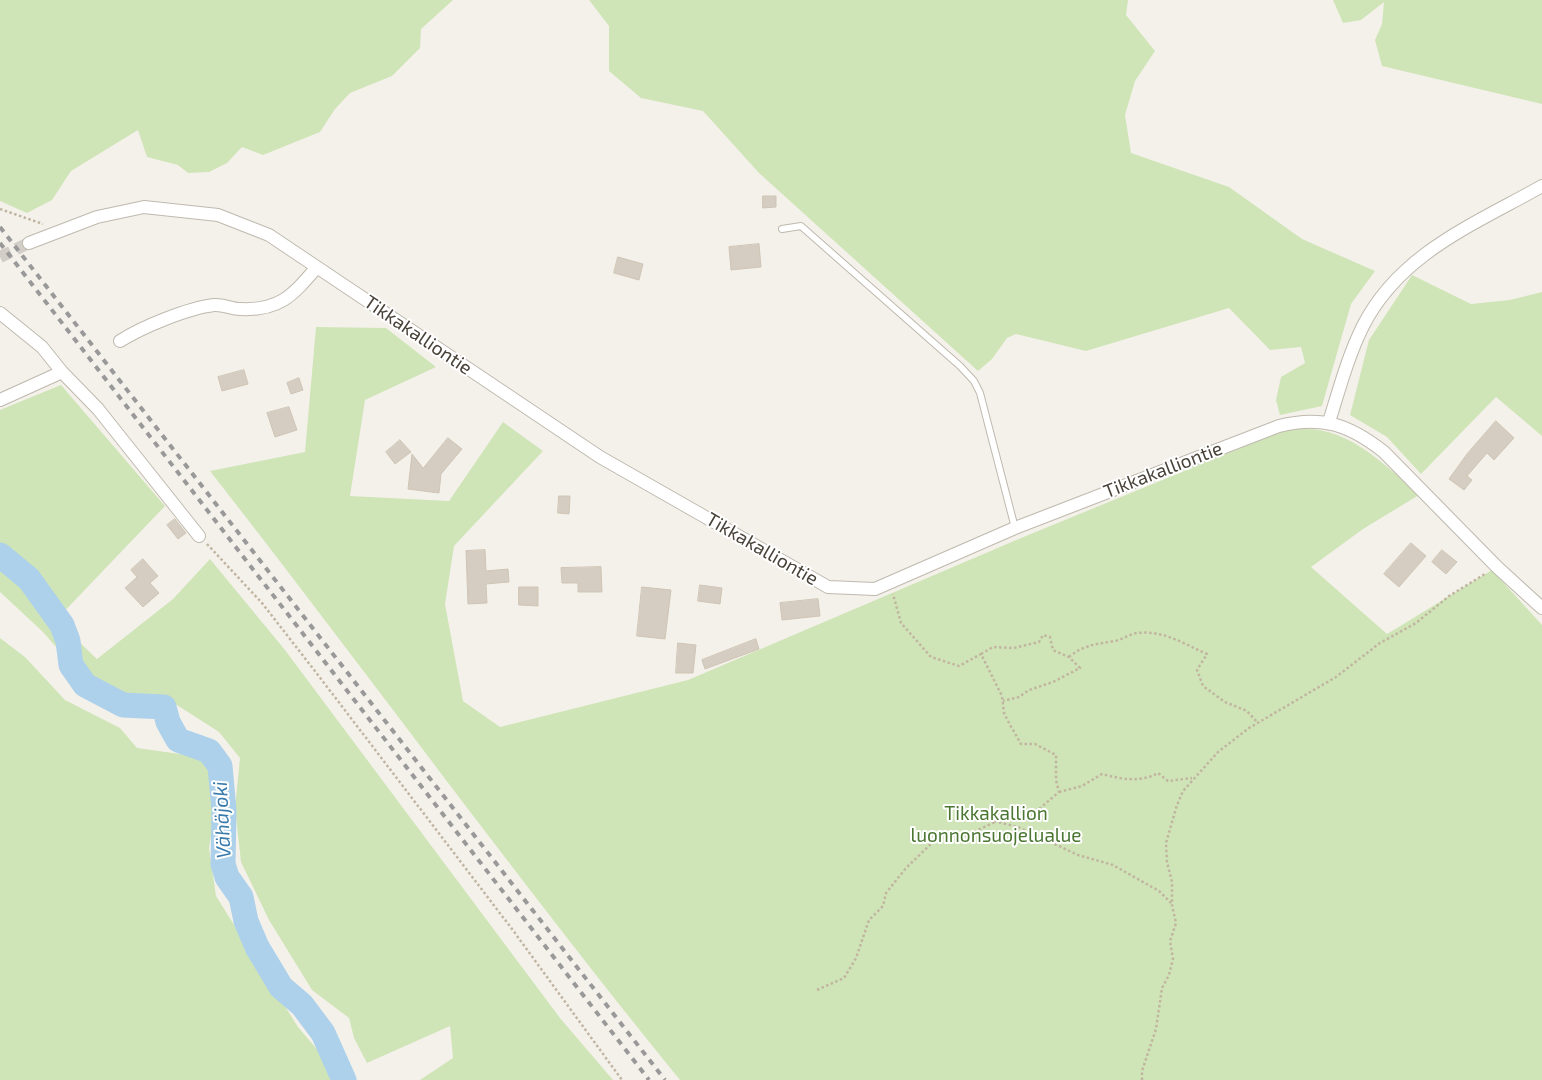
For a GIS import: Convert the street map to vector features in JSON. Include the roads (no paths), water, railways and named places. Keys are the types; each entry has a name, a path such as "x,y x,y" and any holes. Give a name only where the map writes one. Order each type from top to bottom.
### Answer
{"street":[{"path":"1329,422 1345,372 1363,326 1378,302 1396,279 1415,260 1441,243 1542,186"},
{"name":"Tikkakalliontie","path":"29,243 97,217 144,207 218,215 269,235 600,457 828,587 875,589 1015,528 1279,426 1297,421 1329,422 1358,435 1384,452 1497,567 1542,608"},
{"path":"120,341 134,331 214,305 240,309 269,308 292,296 317,267"},
{"path":"0,313 42,347 62,372 98,409 199,536"},
{"path":"0,400 62,372"}],"lane":[{"path":"782,229 801,226 960,366 974,381 980,393 1015,528"}],"waterway":[{"name":"Vähäjoki","path":"0,555 29,579 62,625 68,641 71,665 85,685 123,705 164,707 168,722 178,740 209,751 220,766 224,810 223,864 227,877 241,897 246,921 257,947 281,987 302,1005 323,1033 344,1080"}],"tunnel":[{"path":"0,257 29,243"}],"railway":[{"path":"0,227 665,1080"},
{"path":"0,243 649,1080"}],"park label":[{"name":"Tikkakallion luonnonsuojelualue","path":"996,825"}]}
